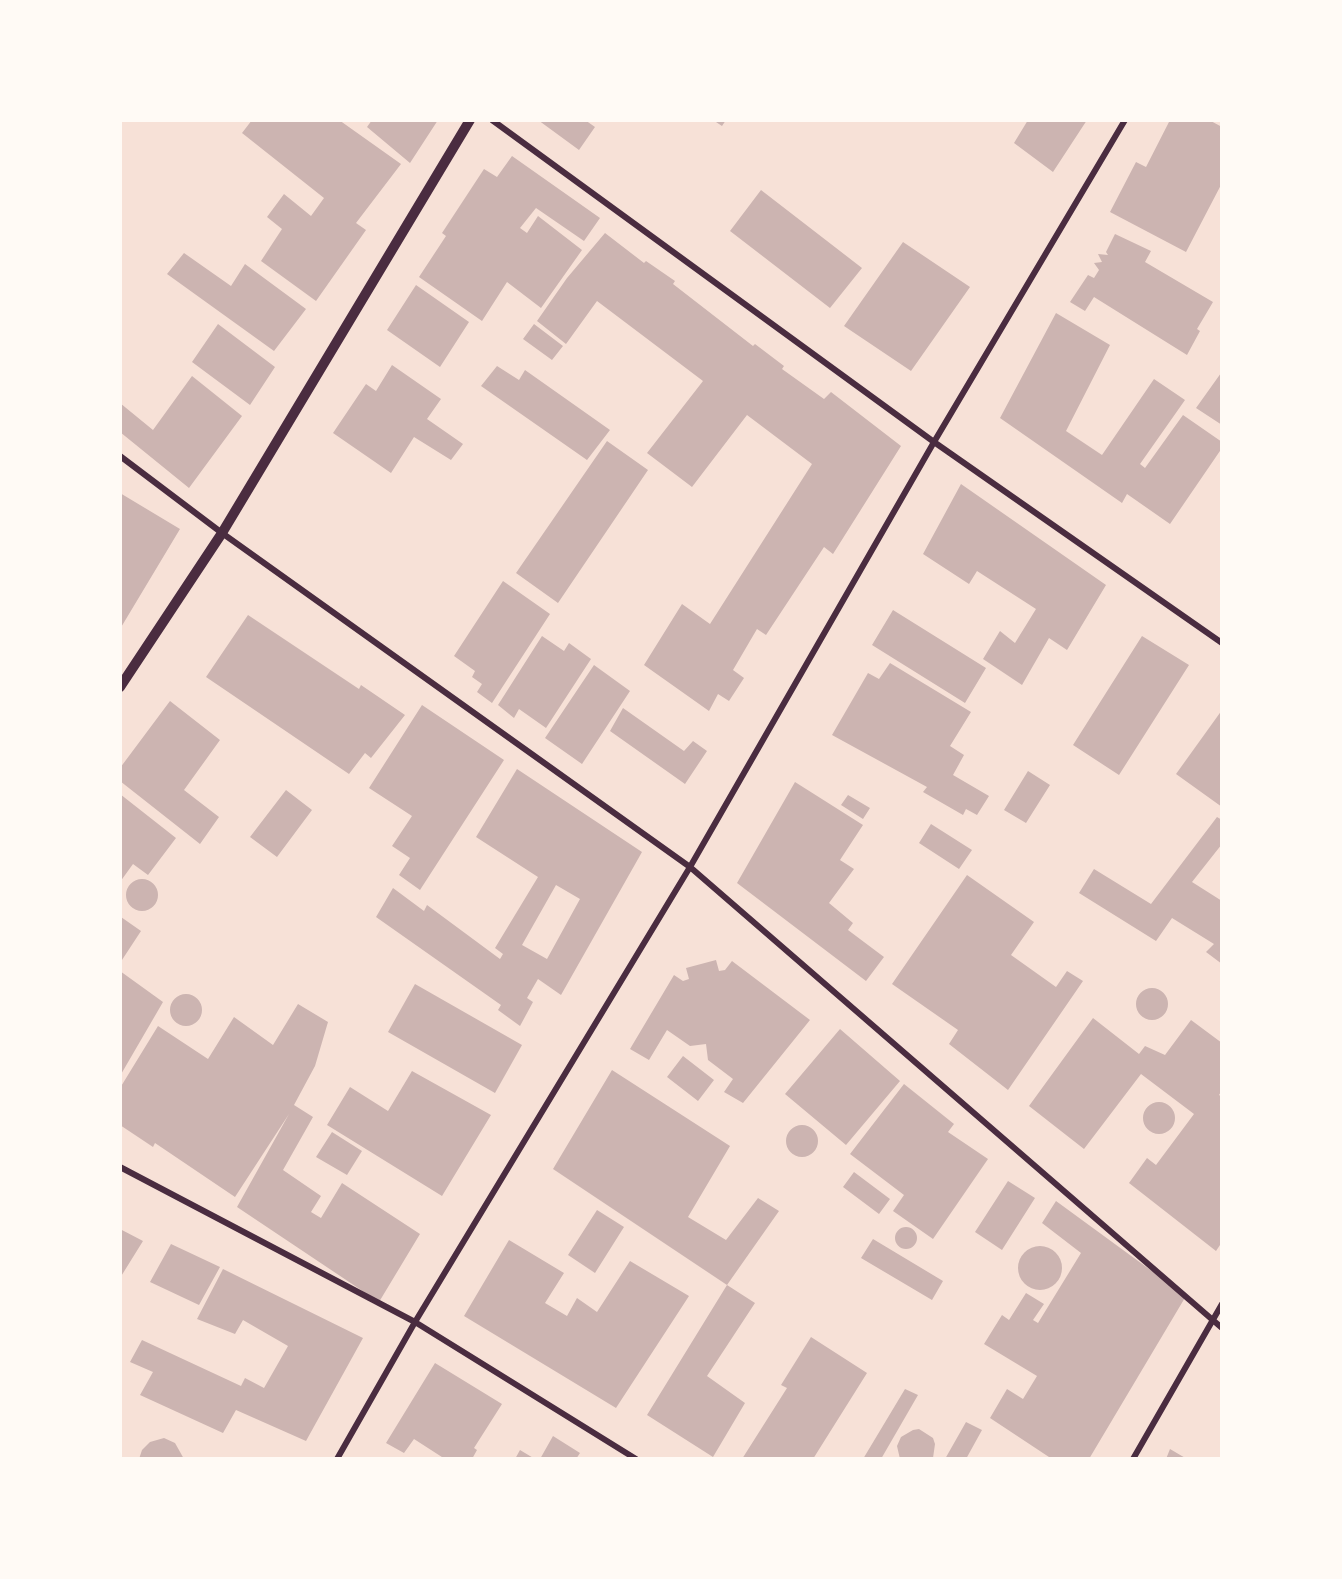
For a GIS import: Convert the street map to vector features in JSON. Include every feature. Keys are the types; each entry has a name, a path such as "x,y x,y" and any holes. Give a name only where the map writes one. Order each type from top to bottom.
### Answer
{"street":[{"path":"120,687 222,533 471,120"},
{"path":"492,120 934,442 1222,643"},
{"path":"337,1459 415,1322 690,867 934,442 1125,120"},
{"path":"120,456 222,533 690,867 1222,1328"},
{"path":"120,1167 415,1322 636,1459"},
{"path":"1133,1459 1222,1304"}],"building":[{"path":"252,120 339,120 401,164 356,223 366,230 316,301 261,261 282,229 267,217 284,194 311,216 324,198 242,133"},
{"path":"372,120 438,120 410,163 367,127"},
{"path":"538,120 585,120 595,127 579,150"},
{"path":"713,120 726,120 722,126"},
{"path":"1028,120 1087,120 1053,172 1014,143"},
{"path":"1170,120 1209,120 1222,127 1222,183 1186,252 1110,212 1136,162 1146,167"},
{"path":"512,156 600,218 584,241 536,208 520,228 527,233 538,216 582,250 541,308 507,282 482,321 419,277 446,236 442,233 484,169 497,177"},
{"path":"761,190 862,268 830,308 730,231"},
{"path":"605,233 644,263 646,261 675,281 673,284 753,346 755,344 784,366 782,369 824,399 831,392 901,446 833,554 824,547 766,635 757,629 733,670 744,678 729,701 718,694 709,711 644,665 682,604 710,624 812,464 747,415 692,487 647,453 703,381 597,301 566,344 537,321 567,278"},
{"path":"1115,234 1151,251 1145,262 1213,302 1197,329 1200,331 1187,355 1094,297 1085,311 1070,302 1088,275 1094,278 1099,270 1094,263 1102,262 1098,254 1108,255 1106,252"},
{"path":"903,242 970,287 911,371 844,326"},
{"path":"184,253 231,286 245,264 306,309 274,351 167,274"},
{"path":"416,285 469,322 440,367 387,330"},
{"path":"1056,313 1110,345 1066,431 1102,455 1154,379 1185,400 1140,464 1145,468 1183,415 1222,442 1222,448 1170,524 1127,494 1122,503 1000,418"},
{"path":"218,324 275,367 250,405 192,362"},
{"path":"534,324 563,346 552,360 523,339"},
{"path":"392,365 441,399 427,419 463,444 451,460 414,437 391,473 333,433 366,384 376,391"},
{"path":"497,366 519,380 525,370 610,430 587,460 481,386"},
{"path":"1222,374 1222,425 1196,408"},
{"path":"192,376 242,416 189,488 120,432 120,403 153,430"},
{"path":"607,441 648,470 558,603 516,573"},
{"path":"961,484 1106,585 1067,650 1049,638 1022,685 983,659 1000,631 1015,643 1036,609 977,571 969,584 923,554"},
{"path":"120,493 180,529 120,629"},
{"path":"503,581 550,614 492,703 477,692 482,684 472,677 475,671 454,656"},
{"path":"893,610 986,668 965,703 872,645"},
{"path":"248,615 359,689 361,685 405,715 371,758 365,753 349,774 206,677"},
{"path":"542,636 564,651 569,643 591,659 546,728 519,709 514,718 498,705"},
{"path":"1142,636 1189,665 1119,775 1073,745"},
{"path":"890,663 971,712 950,746 964,755 953,775 989,796 977,815 966,809 963,815 923,792 927,787 832,735 868,673 879,679"},
{"path":"594,665 630,691 582,764 545,738"},
{"path":"170,701 220,740 184,790 219,817 200,844 120,781 120,768"},
{"path":"422,705 504,760 420,890 399,875 410,858 392,846 412,816 369,788"},
{"path":"623,708 684,751 693,741 707,751 685,784 610,731"},
{"path":"1222,710 1222,807 1176,774"},
{"path":"517,769 642,852 561,995 538,979 527,998 533,1002 520,1026 498,1010 501,1005 376,917 393,888 424,911 427,905 500,959 503,954 495,948 538,877 476,837","holes":["556,885 580,899 547,959 522,945"]},
{"path":"1028,771 1050,785 1026,823 1004,810"},
{"path":"795,782 863,825 840,860 854,869 829,903 853,923 848,930 884,957 866,981 737,883"},
{"path":"286,790 312,810 277,857 250,837"},
{"path":"120,794 176,838 148,875 133,864 120,882"},
{"path":"848,795 870,808 863,819 841,805"},
{"path":"1217,817 1222,820 1222,844 1192,882 1222,901 1222,964 1206,952 1214,944 1172,918 1156,941 1079,893 1094,869 1151,904"},
{"path":"931,824 972,850 959,869 919,843"},
{"path":"967,875 1034,922 1011,955 1056,987 1067,971 1083,981 1008,1090 949,1044 958,1030 892,984"},
{"path":"142,879 153,884 158,895 153,906 142,911 131,906 126,895 131,884"},
{"path":"121,917 141,931 120,963 120,919"},
{"path":"716,960 719,971 725,970 732,961 810,1020 743,1103 724,1092 733,1079 708,1060 706,1044 690,1046 667,1030 649,1060 630,1049 674,975 683,981 689,979 686,968"},
{"path":"120,971 163,1002 120,1076"},
{"path":"415,984 522,1045 495,1093 388,1032"},
{"path":"1152,988 1163,993 1168,1004 1163,1015 1152,1020 1141,1015 1136,1004 1141,993"},
{"path":"186,994 197,999 202,1010 197,1021 186,1026 175,1021 170,1010 175,999"},
{"path":"298,1004 328,1022 315,1066 294,1105 313,1117 283,1170 321,1196 311,1212 321,1218 342,1183 420,1234 379,1302 237,1207 289,1114 235,1197 155,1143 153,1147 120,1125 120,1088 158,1026 208,1059 234,1017 273,1045"},
{"path":"1093,1018 1139,1054 1145,1046 1165,1055 1191,1020 1222,1043 1222,1090 1219,1095 1222,1097 1222,1242 1216,1251 1129,1183 1147,1158 1156,1165 1194,1114 1141,1074 1084,1149 1029,1106"},
{"path":"840,1029 900,1081 846,1145 785,1094"},
{"path":"683,1056 714,1080 698,1101 667,1077"},
{"path":"612,1070 730,1146 688,1217 726,1240 758,1198 779,1211 727,1285 553,1169"},
{"path":"412,1071 491,1115 442,1196 327,1125 350,1087 388,1111"},
{"path":"904,1084 954,1124 948,1132 988,1159 933,1239 893,1211 904,1195 850,1154"},
{"path":"1159,1102 1170,1107 1175,1118 1170,1129 1159,1134 1148,1129 1143,1118 1148,1107"},
{"path":"802,1125 813,1130 818,1141 813,1152 802,1157 791,1152 786,1141 791,1130"},
{"path":"332,1132 362,1151 347,1175 316,1157"},
{"path":"854,1172 890,1199 879,1214 843,1187"},
{"path":"1008,1181 1035,1198 1002,1250 975,1232"},
{"path":"1056,1201 1186,1296 1089,1459 1052,1459 990,1418 1007,1389 1023,1399 1037,1376 984,1344 1002,1315 1009,1320 1026,1293 1044,1304 1033,1320 1038,1323 1081,1253 1042,1223"},
{"path":"597,1210 624,1227 595,1273 568,1255"},
{"path":"906,1227 914,1230 917,1238 914,1246 906,1249 898,1246 895,1238 898,1230"},
{"path":"120,1229 143,1241 120,1278"},
{"path":"873,1239 943,1281 932,1300 861,1258"},
{"path":"509,1240 564,1273 545,1303 567,1316 577,1298 597,1312 630,1261 689,1296 616,1408 464,1316"},
{"path":"171,1244 220,1267 199,1305 150,1282"},
{"path":"1040,1246 1049,1247 1056,1252 1061,1259 1061,1277 1056,1284 1049,1289 1040,1290 1031,1289 1024,1284 1019,1277 1018,1268 1019,1259 1024,1252 1031,1247"},
{"path":"223,1269 363,1338 306,1441 236,1410 223,1433 140,1395 153,1372 130,1362 142,1340 241,1386 245,1378 264,1388 288,1346 243,1320 235,1334 197,1319"},
{"path":"727,1285 755,1303 707,1376 745,1403 713,1457 647,1415"},
{"path":"811,1337 867,1373 813,1459 742,1459 787,1388 781,1385"},
{"path":"435,1363 502,1404 474,1448 477,1450 472,1459 445,1459 414,1439 404,1453 386,1443"},
{"path":"905,1389 918,1395 881,1459 863,1459"},
{"path":"966,1422 982,1430 966,1459 945,1459"},
{"path":"919,1429 933,1438 935,1444 933,1458 900,1459 897,1446 901,1437"},
{"path":"553,1436 580,1453 576,1459 540,1459"},
{"path":"164,1438 175,1443 184,1459 139,1459 142,1450 150,1442"},
{"path":"1170,1449 1187,1459 1166,1459"},
{"path":"520,1450 535,1459 515,1459"}]}
